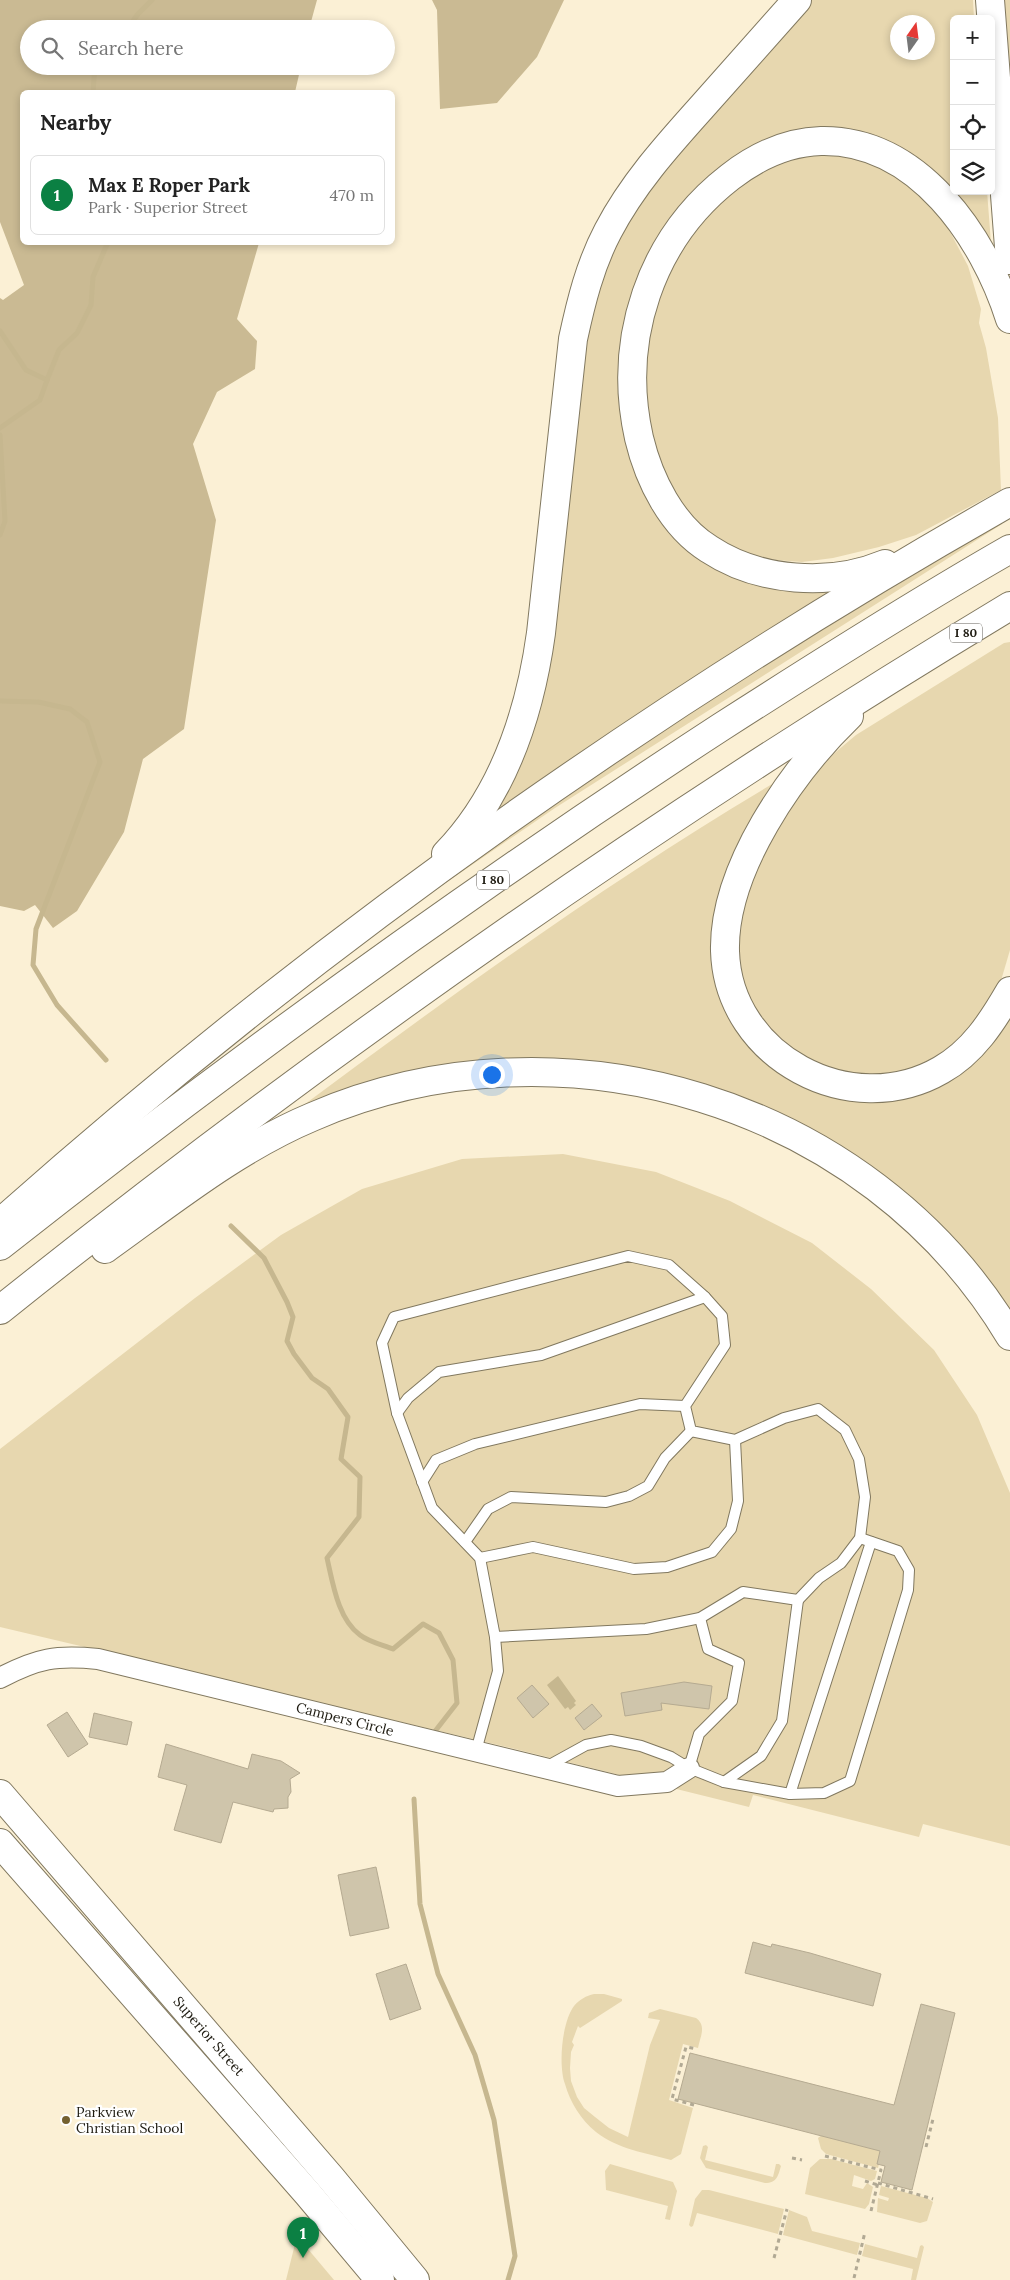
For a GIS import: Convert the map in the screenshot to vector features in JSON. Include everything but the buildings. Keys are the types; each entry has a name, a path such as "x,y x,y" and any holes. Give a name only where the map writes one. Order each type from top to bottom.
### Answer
{"main road":[{"path":"391,905 448,853 471,823 494,787 513,748 527,708 536,672 541,633 573,340 579,308 590,272 607,233 625,201 650,166 796,0"},
{"path":"990,0 1010,260"},
{"path":"938,543 870,570 829,577 771,574 747,569 724,559 702,545 683,528 668,508 653,479 635,417 631,385 632,353 637,321 646,290 673,237 692,212 715,188 745,165 768,153 793,145 819,141 840,142 866,147 886,155 910,170 934,190 974,238 989,264 1010,319"},
{"path":"0,1223 126,1114 218,1040 391,905 539,799 680,704 938,543 1010,502"},
{"name":"I 80","path":"0,1246 253,1051 480,888 803,674 1010,549"},
{"name":"I 80","path":"0,1310 253,1113 486,945 640,840 922,659 1010,606"},
{"path":"922,659 864,702 836,729 805,764 776,806 742,870 729,908 725,952 728,977 743,1014 756,1035 770,1049 807,1075 830,1084 855,1088 880,1089 904,1084 941,1070 962,1056 979,1038 995,1017 1010,991"},
{"path":"0,1325 223,1164 263,1140 311,1117 355,1100 400,1087 453,1077 500,1072 540,1071 587,1074 640,1081 699,1096 743,1112 792,1134 840,1162 913,1218 946,1251 976,1287 1010,1336"},
{"name":"Superior Street","path":"0,1794 331,2178 415,2280"},
{"path":"0,1843 308,2194 380,2280"}],"street":[{"name":"Campers Circle","path":"0,1678 35,1661 68,1656 98,1659 618,1786 667,1782 688,1768"}],"lane":[{"path":"476,1751 498,1671 495,1637 480,1558 432,1508 397,1413 382,1342 394,1317 628,1256 669,1265 705,1297 722,1316 725,1345 685,1406 691,1432"},
{"path":"397,1413 408,1398 439,1372 541,1355 705,1297"},
{"path":"422,1482 436,1460 475,1444 640,1404 685,1406"},
{"path":"691,1432 735,1440 784,1418 818,1409 845,1430 859,1459 865,1497 860,1538 840,1563 819,1578 798,1600 782,1721 761,1756 724,1782"},
{"path":"465,1542 488,1509 511,1497 606,1502 628,1496 648,1486 664,1458 691,1432"},
{"path":"480,1558 533,1547 634,1569 667,1567 712,1552 732,1529 738,1500 735,1440"},
{"path":"545,1768 586,1745 611,1740 641,1746 671,1757 688,1768 724,1782 790,1794 824,1793 850,1781 908,1590 909,1570 898,1551 860,1538"},
{"path":"790,1794 871,1542"},
{"path":"495,1637 646,1629 700,1618 743,1592 798,1600"},
{"path":"688,1768 699,1734 732,1701 739,1663 708,1649 700,1618"}],"path":[{"path":"694,2105 672,2099 686,2047 697,2049"},
{"path":"926,2147 933,2119"},
{"path":"825,2156 882,2170 871,2211"},
{"path":"792,2158 802,2160"},
{"path":"865,2181 933,2199"},
{"path":"774,2258 787,2209"},
{"path":"854,2278 866,2232"}],"shaded area":[{"path":"0,0 317,0 311,20 20,20 20,75 299,75 295,90 20,90 20,245 258,245 237,319 257,341 255,369 217,392 193,444 216,520 184,729 143,759 124,832 77,911 53,928 35,905 24,911 0,906 0,298 3,300 24,285 0,222"},
{"path":"432,0 564,0 537,57 497,103 440,109 437,10"},
{"path":"804,0 973,0 974,15 950,15 950,190 926,164 891,142 851,129 806,129 769,140 730,160 696,188 666,227 620,390 685,542 839,587 467,836 524,728 579,339 610,235"},
{"path":"1002,0 1010,0 1010,116"},
{"path":"806,150 881,163 914,188 947,226 968,266 981,309 979,323 986,348 998,418 1001,490 916,535 879,547 833,558 802,562 763,559 732,549 697,523 674,493 657,460 646,418 642,358 649,316 691,227 730,188"},
{"path":"987,195 993,269 956,196"},
{"path":"999,516 1002,524 555,808 399,915 501,837 626,752"},
{"path":"1010,642 1010,950 1000,984 978,1021 962,1038 914,1068 883,1074 849,1074 820,1065 787,1046 764,1023 742,986 737,948 741,900 771,834 824,762 856,735 1004,643"},
{"path":"779,780 716,934 777,1065 907,1093 1010,1007 1010,1321 854,1161 587,1067 297,1110 414,1023 594,897 716,818"},
{"path":"563,1154 656,1172 730,1201 812,1243 871,1289 934,1350 977,1415 1010,1493 1010,1846 923,1824 919,1837 753,1795 749,1807 511,1748 0,1627 0,1449 195,1298 281,1235 362,1189 462,1159"},
{"path":"558,1676 576,1701 574,1703 576,1705 570,1710 568,1707 565,1709 547,1685"},
{"path":"594,1994 604,1994 622,1999 622,2001 580,2028 578,2026 572,2042 574,2045 571,2052 571,2081 577,2097 584,2108 609,2128 628,2137 650,2045 660,2020 648,2018 649,2013 660,2009 696,2018 701,2025 702,2032 698,2048 683,2044 669,2100 693,2108 681,2154 671,2160 632,2150 604,2138 586,2122 567,2091 563,2076 562,2044 567,2022 574,2006 583,1998"},
{"path":"822,2135 884,2146 878,2168 826,2154 821,2149 818,2138"},
{"path":"706,2145 708,2147 705,2160 773,2177 776,2164 779,2164 781,2166 778,2176 772,2182 765,2183 706,2168 700,2158 703,2146"},
{"path":"820,2159 831,2159 877,2171 875,2179 871,2181 854,2175 852,2186 863,2189 867,2183 873,2187 869,2204 865,2209 805,2194 810,2168"},
{"path":"610,2164 673,2182 677,2191 670,2220 665,2219 668,2206 606,2190 605,2171"},
{"path":"881,2186 927,2198 933,2202 927,2221 920,2223 877,2212 878,2198 888,2201 889,2198 879,2195"},
{"path":"702,2190 709,2190 784,2209 778,2234 697,2213 691,2227 689,2225 695,2199"},
{"path":"789,2210 807,2217 812,2231 860,2243 857,2255 783,2235"},
{"path":"297,2236 334,2280 286,2280"},
{"path":"865,2244 917,2258 920,2246 922,2245 924,2247 916,2280 911,2280 913,2269 862,2256"}],"waterway":[{"path":"134,20 152,0"},
{"path":"93,90 94,75"},
{"path":"47,380 59,350 77,333 91,305 93,277 107,245"},
{"path":"0,331 26,370 47,380 40,400 0,428"},
{"path":"0,435 5,521 0,535"},
{"path":"0,701 38,702 70,709 87,722 100,762 36,929 33,965 57,1005 106,1060"},
{"path":"231,1226 264,1258 287,1302 293,1317 287,1341 294,1354 312,1378 328,1389 348,1417 341,1459 360,1477 359,1517 327,1558 334,1590 341,1610 346,1620 360,1635 393,1649 423,1624 439,1633 453,1660 457,1703 436,1730"},
{"path":"414,1799 420,1904 438,1974 475,2055 494,2120 515,2256 508,2280"}],"place":[{"name":"Parkview Christian School","path":"66,2120"},
{"name":"Max E Roper Park","path":"303,2258"}]}
